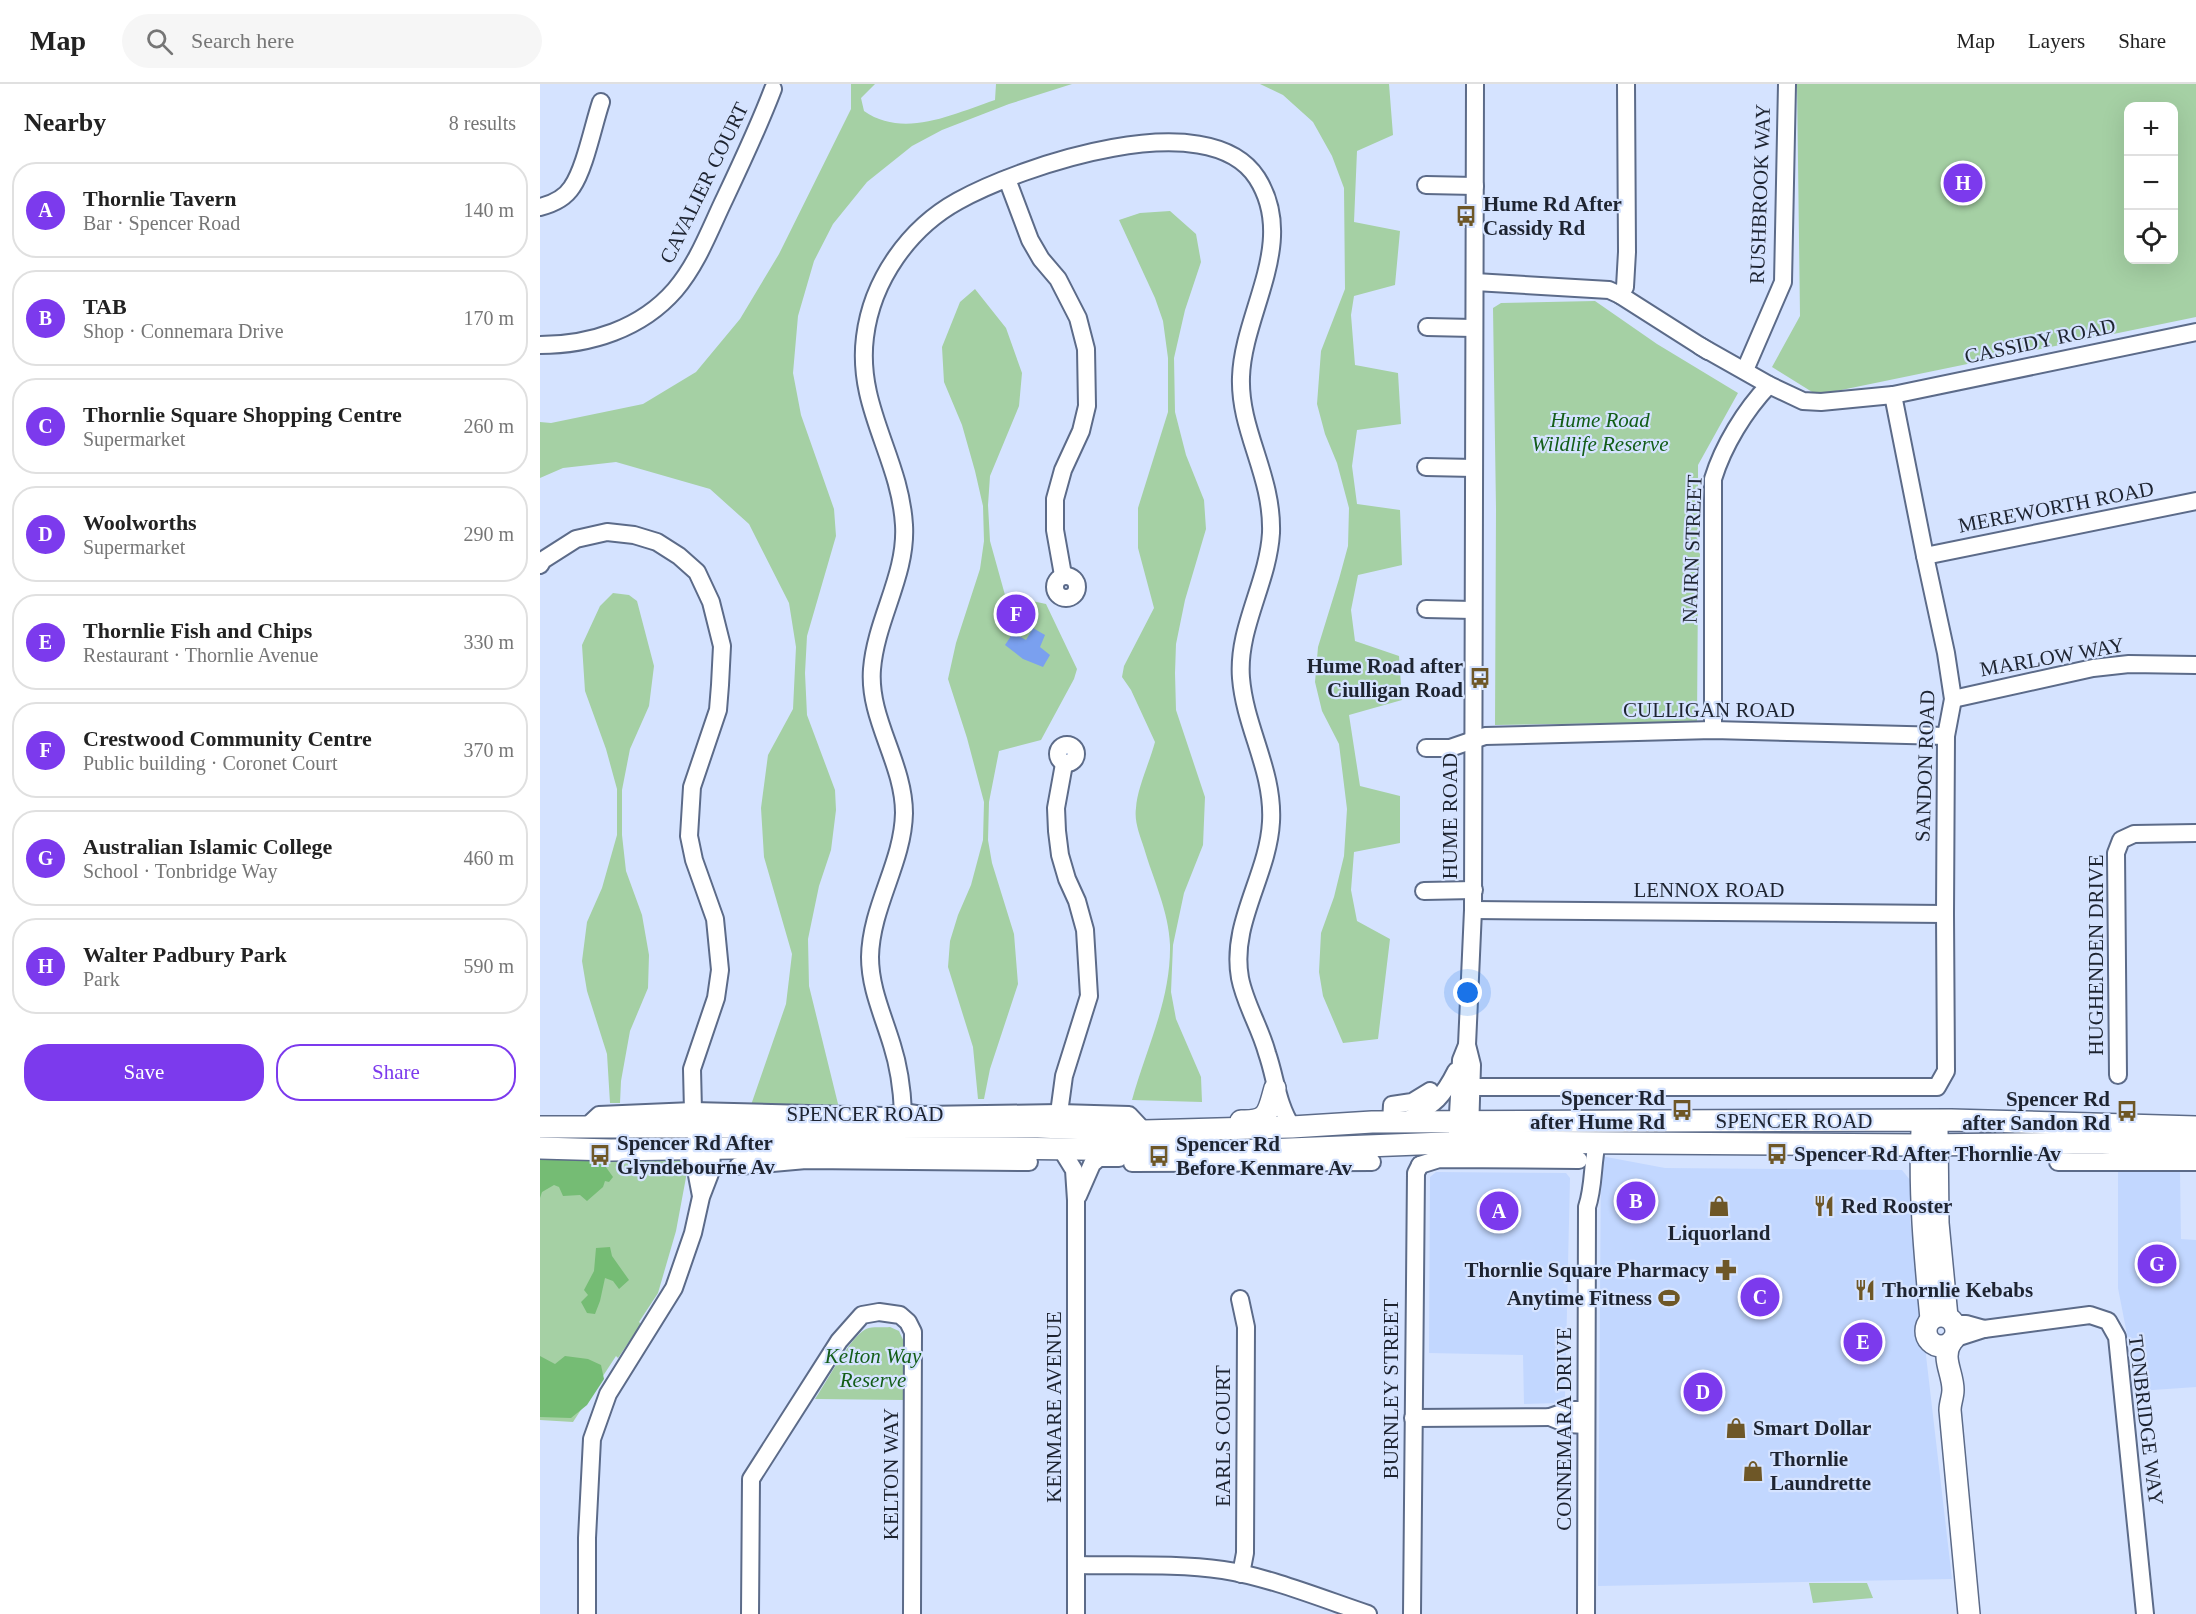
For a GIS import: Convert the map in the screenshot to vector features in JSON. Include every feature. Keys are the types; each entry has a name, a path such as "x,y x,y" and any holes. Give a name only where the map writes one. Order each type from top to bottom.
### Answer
{"main road":[{"path":"1275,1088 1281,1137 1296,1142 1384,1138 1405,1144"},
{"path":"1060,1120 1083,1136 1198,1138 1201,1142 1202,1157"},
{"name":"SPENCER ROAD","path":"540,1127 584,1129 701,1122 1060,1120 1141,1148"},
{"path":"1930,1121 1923,1214 1934,1264 1953,1391 1950,1405 1969,1614"},
{"name":"SPENCER ROAD","path":"540,1148 704,1149 803,1154 990,1155 1061,1149 1141,1148 1202,1157 1235,1151 1405,1144 1464,1131 1622,1122 1930,1121 2196,1127"},
{"name":"SPENCER ROAD","path":"1141,1148 1165,1131 1278,1122 1328,1124 1398,1122 1576,1151 1597,1143 2196,1146"},
{"path":"1622,1122 1641,1130 1727,1129 1742,1131 1752,1143"},
{"path":"1929,1144 1938,1175 1934,1264"},
{"path":"1938,1175 1947,1163 1959,1157 1975,1152 2006,1151 2016,1144"}],"street":[{"name":"HUME ROAD","path":"1464,1131 1464,1052 1473,910 1475,84"},
{"path":"1620,295 1625,287 1627,252 1626,84"},
{"name":"RUSHBROOK WAY","path":"1745,370 1783,282 1787,84"},
{"name":"CAVALIER COURT","path":"540,345 565,345 604,336 643,318 675,290 697,257 761,121 773,89"},
{"path":"540,207 560,199 571,189 579,174 601,102"},
{"path":"903,1112 901,1078 874,991 870,950 872,929 899,846 904,814 901,785 878,715 871,675 876,644 900,568 905,534 899,483 868,401 864,368 865,336 873,304 889,268 908,240 937,213 976,191 1007,179 1086,155 1124,146 1156,142 1207,146 1233,156 1247,166 1264,192 1270,212 1270,258 1264,285 1246,334 1240,386 1244,411 1266,482 1270,506 1267,558 1241,655 1241,676 1249,717 1267,771 1271,823 1267,850 1247,906 1239,952 1239,974 1259,1034 1267,1049 1275,1088 1279,1096 1281,1111 1278,1122"},
{"path":"1007,179 1030,240 1041,259 1058,279 1078,318 1086,349 1087,406 1081,431 1064,470 1055,499 1055,530 1064,575"},
{"path":"1426,185 1475,186"},
{"name":"CASSIDY ROAD","path":"1475,287 1488,292 1521,286 1596,288 1620,295 1767,388 1806,411 1819,414 1863,405 1893,395 2196,332"},
{"path":"1427,327 1473,328"},
{"name":"CASSIDY ROAD","path":"1700,346 1745,370 1767,388"},
{"name":"NAIRN STREET","path":"1713,730 1713,479 1717,464 1742,421 1767,388"},
{"name":"SANDON ROAD","path":"1893,395 1946,653 1953,699 1946,736 1946,1071"},
{"path":"1426,467 1474,468"},
{"name":"MEREWORTH ROAD","path":"1925,556 2196,501"},
{"path":"540,565 576,539 607,532 634,535 657,542 680,556 697,572 711,602 722,646 717,710 692,787 689,836 694,860 715,919 720,970 716,998 692,1069 704,1149 711,1171 674,1288 608,1394 592,1439 587,1538 587,1614"},
{"path":"1426,609 1473,610"},
{"name":"MARLOW WAY","path":"1953,699 2093,668 2128,664 2196,665"},
{"name":"CULLIGAN ROAD","path":"1472,741 1485,736 1713,730 1946,736"},
{"name":"HUME ROAD","path":"1426,748 1450,748 1472,741"},
{"path":"1060,1120 1064,1076 1089,996 1085,930 1060,855 1057,831 1056,808 1064,764"},
{"name":"HUGHENDEN DRIVE","path":"2118,1075 2116,854 2121,840 2134,834 2196,833"},
{"name":"HUME ROAD","path":"1424,891 1473,890"},
{"name":"LENNOX ROAD","path":"1473,910 1945,914"},
{"name":"HUME ROAD","path":"1464,1052 1472,1065 1464,1131"},
{"name":"HUME ROAD","path":"1398,1122 1436,1103 1446,1091 1464,1052"},
{"name":"SPENCER ROAD","path":"1471,1087 1937,1087 1946,1071"},
{"path":"1398,1122 1392,1105 1412,1102 1430,1091"},
{"name":"SPENCER ROAD","path":"701,1122 875,1116 903,1112 922,1115 1060,1120"},
{"name":"CONNEMARA DRIVE","path":"1587,1207 1592,1195 1593,1158 1597,1143"},
{"path":"1405,1144 1420,1165"},
{"name":"KENMARE AVENUE","path":"1076,1200 1092,1164 1099,1158 1129,1158 1141,1148"},
{"name":"KENMARE AVENUE","path":"1061,1149 1074,1170 1076,1200 1076,1614"},
{"name":"SPENCER ROAD","path":"1420,1165 1439,1159 1576,1151"},
{"name":"CONNEMARA DRIVE","path":"1576,1151 1587,1207 1586,1614"},
{"name":"SPENCER ROAD","path":"738,1166 803,1154"},
{"name":"SPENCER ROAD","path":"990,1155 1029,1162"},
{"name":"SPENCER ROAD","path":"1202,1157 1372,1162"},
{"path":"2058,1162 2196,1162"},
{"name":"BURNLEY STREET","path":"1412,1614 1416,1173 1420,1165"},
{"name":"EARLS COURT","path":"1240,1299 1246,1327 1245,1553 1241,1574"},
{"name":"KELTON WAY","path":"750,1614 751,1479 839,1341 862,1315 879,1312 900,1316 908,1322 913,1332 912,1614"},
{"name":"TONBRIDGE WAY","path":"1945,1331 1966,1324 1984,1329 2090,1315 2108,1321 2117,1337 2145,1614"},
{"path":"1413,1418 1550,1417 1567,1424 1586,1418"},
{"path":"1076,1565 1203,1567 1241,1574 1368,1614"}],"shaded area":[{"path":"1601,1156 1665,1168 1902,1170 1910,1180 1910,1218 1952,1579 1598,1586"},
{"path":"2118,1171 2180,1172 2181,1239 2196,1240 2196,1387 2138,1391 2118,1288"},
{"path":"1436,1172 1566,1173 1570,1178 1565,1397 1559,1403 1524,1404 1523,1355 1429,1353 1430,1177"}],"green space":[{"path":"851,84 875,84 861,98 864,111 879,119 912,124 946,117 995,100 996,84 1072,84 1009,104 942,130 912,146 867,182 833,224 814,261 798,316 793,373 801,415 834,509 836,536 807,636 805,673 807,715 835,790 836,810 831,850 819,886 808,939 809,986 839,1108 751,1105 786,1004 792,954 764,857 761,808 768,755 793,709 796,647 789,603 749,524 710,489 616,462 563,468 540,478 540,422 551,423 643,404 696,372 740,319 779,254 851,109"},
{"path":"1260,84 1389,84 1393,135 1357,151 1354,222 1400,231 1395,285 1354,296 1351,315 1355,365 1398,373 1401,424 1357,430 1352,466 1357,504 1400,510 1402,565 1358,575 1351,610 1355,641 1399,656 1402,700 1349,715 1360,786 1400,796 1400,843 1354,852 1351,890 1357,921 1390,939 1378,1039 1343,1043 1323,996 1319,972 1321,933 1334,897 1344,856 1347,809 1339,744 1322,711 1315,682 1318,647 1348,546 1349,508 1317,404 1321,351 1345,289 1344,188 1332,156 1313,122 1283,95"},
{"path":"1797,84 2196,84 2196,317 1817,395 1772,367 1800,316"},
{"path":"1170,211 1196,234 1201,262 1185,310 1174,358 1175,412 1186,455 1204,500 1206,529 1185,600 1176,644 1175,673 1176,710 1205,797 1203,845 1184,893 1173,945 1171,992 1176,1019 1201,1077 1202,1102 1132,1100 1162,1005 1170,945 1167,920 1136,818 1139,792 1155,742 1131,690 1122,677 1124,666 1154,608 1138,548 1138,508 1168,412 1168,358 1163,321 1155,298 1119,220 1140,213"},
{"path":"975,289 1006,328 1022,373 1019,406 990,476 988,505 990,541 1005,595 1046,604 1077,669 1074,679 1041,740 999,751 989,802 988,840 992,863 1014,934 1018,984 990,1069 984,1099 978,1099 973,1047 948,967 950,941 971,885 983,840 984,802 948,679 956,643 980,569 984,541 983,506 962,425 944,382 942,347 960,302"},
{"name":"Hume Road Wildlife Reserve","path":"1595,301 1657,344 1738,393 1698,465 1698,551 1700,554 1697,722 1495,725 1496,509 1493,308 1501,303"},
{"path":"613,593 629,595 637,601 654,666 649,706 630,749 622,790 622,835 626,871 642,915 649,955 648,988 630,1031 621,1081 620,1103 610,1103 607,1054 587,991 582,961 587,922 602,888 617,835 617,789 606,749 585,691 582,645 600,606"},
{"path":"579,1153 603,1163 613,1177 609,1182 605,1181 603,1187 587,1201 580,1195 563,1196 559,1187 554,1185 542,1192 540,1198 540,1155"},
{"path":"540,1157 681,1158 687,1172 676,1231 658,1293 639,1322 641,1324 618,1358 616,1356 573,1422 540,1420"},
{"path":"610,1247 612,1256 629,1280 619,1289 613,1281 605,1278 595,1314 587,1313 581,1302 588,1295 584,1290 594,1271 596,1248"},
{"name":"Kelton Way Reserve","path":"890,1327 899,1331 904,1342 904,1400 815,1399 846,1350 860,1334 869,1328"},
{"path":"540,1356 555,1364 565,1356 588,1359 601,1365 604,1379 587,1405 571,1418 540,1417"},
{"path":"1809,1583 1867,1583 1873,1598 1813,1603"}],"water":[{"path":"1033,628 1045,635 1040,647 1050,655 1043,667 1023,659 1005,645 1013,633 1026,640"}],"place":[{"name":"Walter Padbury Park","path":"1963,183"},
{"name":"Hume Rd After Cassidy Rd","path":"1466,216"},
{"name":"Crestwood Community Centre","path":"1016,614"},
{"name":"Hume Road after Ciulligan Road","path":"1480,678"},
{"name":"Spencer Rd after Hume Rd","path":"1682,1110"},
{"name":"Spencer Rd after Sandon Rd","path":"2127,1111"},
{"name":"Spencer Rd After Thornlie Av","path":"1777,1154"},
{"name":"Spencer Rd After Glyndebourne Av","path":"600,1155"},
{"name":"Spencer Rd Before Kenmare Av","path":"1159,1156"},
{"name":"TAB","path":"1636,1201"},
{"name":"Liquorland","path":"1719,1206"},
{"name":"Red Rooster","path":"1824,1206"},
{"name":"Thornlie Tavern","path":"1499,1211"},
{"name":"Australian Islamic College","path":"2157,1264"},
{"name":"Thornlie Square Pharmacy","path":"1726,1270"},
{"name":"Thornlie Kebabs","path":"1865,1290"},
{"name":"Thornlie Square Shopping Centre","path":"1760,1297"},
{"name":"Anytime Fitness","path":"1669,1298"},
{"name":"Thornlie Fish and Chips","path":"1863,1342"},
{"name":"Woolworths","path":"1703,1392"},
{"name":"Smart Dollar","path":"1736,1428"},
{"name":"Thornlie Laundrette","path":"1753,1471"}]}
